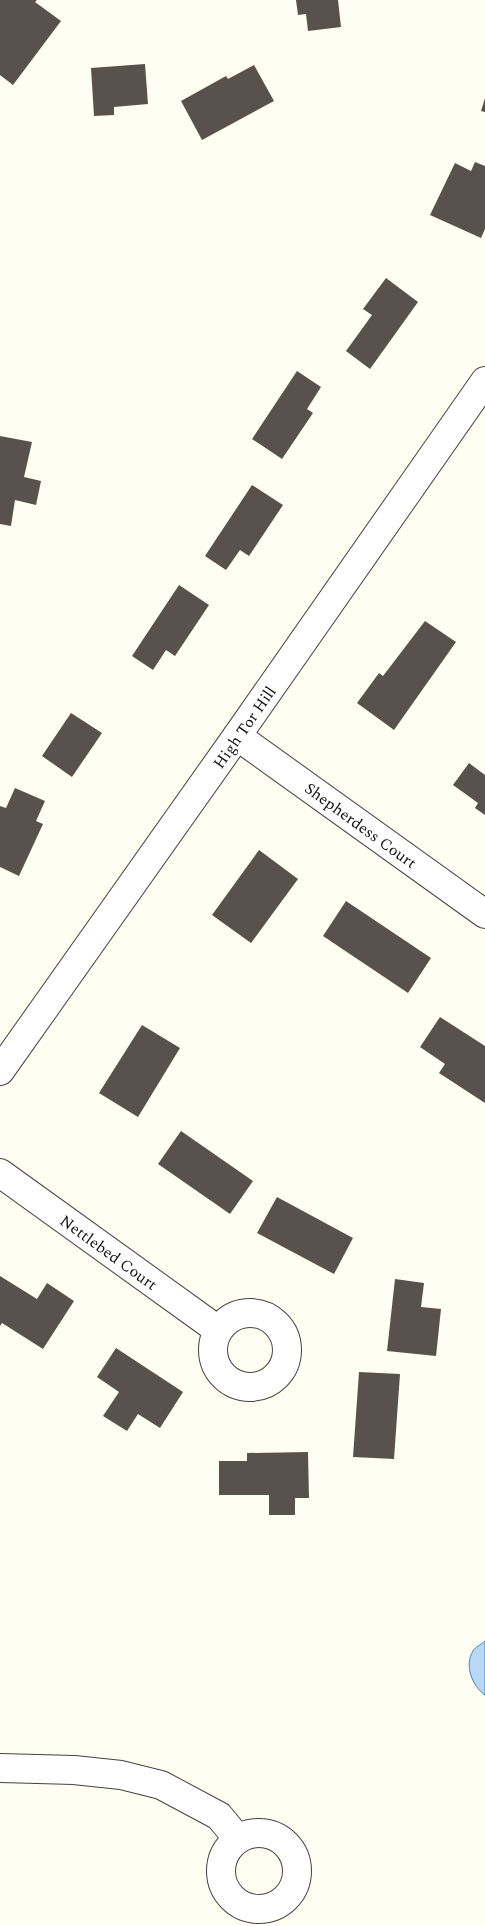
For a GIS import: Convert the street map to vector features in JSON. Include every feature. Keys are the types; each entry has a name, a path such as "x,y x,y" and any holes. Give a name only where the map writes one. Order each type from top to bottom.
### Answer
{"street":[{"name":"High Tor Hill","path":"0,1071 485,381"},
{"name":"Shepherdess Court","path":"237,736 485,914"},
{"name":"Nettlebed Court","path":"0,1173 218,1330"},
{"path":"0,1768 74,1770 122,1775 161,1785 220,1816 238,1839"}],"water":[{"path":"485,1641 485,1695 473,1681 469,1663 474,1650"}],"building":[{"path":"0,0 37,0 35,2 61,21 13,85 0,75"},
{"path":"296,0 338,0 341,27 308,31 306,14 298,15"},
{"path":"145,64 148,104 114,107 114,115 94,116 91,68"},
{"path":"254,65 274,101 202,140 181,101 226,76 228,79"},
{"path":"485,98 485,112 481,111"},
{"path":"475,162 485,166 485,229 481,238 430,215 455,163 471,171"},
{"path":"386,278 418,302 370,369 346,351 372,315 363,309"},
{"path":"297,371 321,387 307,409 313,413 282,459 252,439"},
{"path":"0,436 32,442 24,477 41,481 36,505 15,500 11,526 0,524"},
{"path":"252,485 283,505 249,556 240,550 226,570 205,556"},
{"path":"179,585 209,605 175,656 166,650 153,670 132,656"},
{"path":"425,621 456,642 394,730 357,703 379,673 383,676"},
{"path":"71,713 102,733 72,777 42,756"},
{"path":"469,763 485,775 485,815 475,808 478,803 453,785"},
{"path":"15,788 45,801 36,821 43,824 19,876 0,867 0,806 6,808"},
{"path":"259,850 298,879 251,943 212,915"},
{"path":"346,901 431,958 408,993 323,936"},
{"path":"440,1017 485,1046 485,1103 439,1073 445,1064 420,1047"},
{"path":"142,1025 180,1048 138,1117 99,1093"},
{"path":"181,1131 253,1181 230,1214 158,1164"},
{"path":"277,1197 353,1238 334,1274 257,1233"},
{"path":"0,1276 37,1299 47,1283 74,1301 43,1349 2,1323 0,1326"},
{"path":"395,1279 424,1283 421,1307 441,1309 436,1356 387,1351"},
{"path":"116,1348 183,1392 160,1428 138,1414 127,1431 103,1416 119,1392 97,1377"},
{"path":"359,1372 400,1374 394,1459 353,1457"},
{"path":"308,1452 309,1498 295,1498 295,1515 269,1515 269,1495 219,1495 219,1461 247,1461 247,1453"}]}
